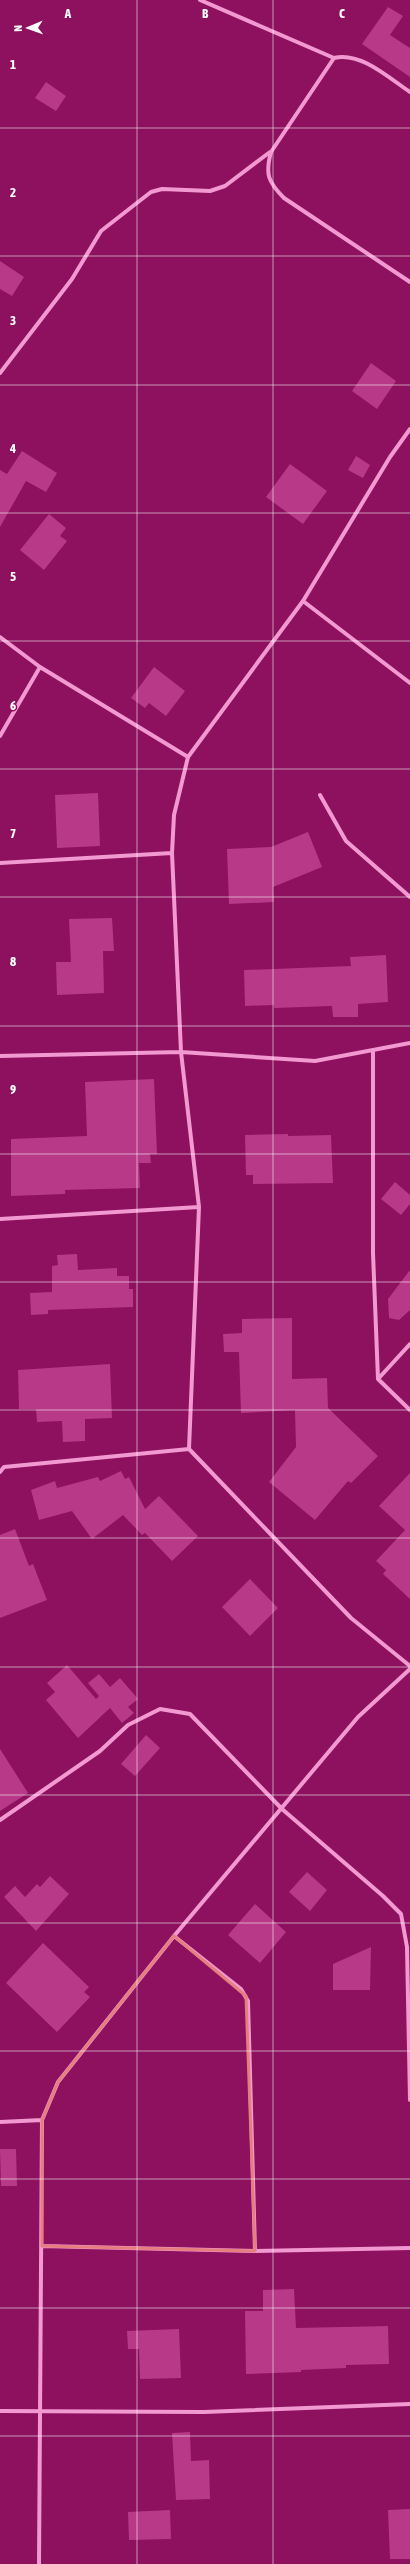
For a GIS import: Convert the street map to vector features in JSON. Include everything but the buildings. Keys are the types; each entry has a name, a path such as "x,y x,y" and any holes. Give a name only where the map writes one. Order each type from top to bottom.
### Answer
{"street":[{"path":"200,0 334,58 346,55 360,60 410,92"},
{"path":"334,58 271,152 267,167 272,186 284,198 410,282"},
{"path":"0,374 72,279 101,231 152,192 162,189 210,191 225,186 271,152"},
{"path":"410,430 390,457 303,601 188,758 174,815 172,853 181,1052 199,1207 189,1449 351,1618 410,1666"},
{"path":"303,601 410,684"},
{"path":"0,637 40,667 188,758"},
{"path":"0,736 40,667"},
{"path":"320,795 346,841 410,897"},
{"path":"0,863 172,853"},
{"path":"0,1056 181,1052 315,1061 410,1043"},
{"path":"373,1050 373,1253 378,1379 410,1410"},
{"path":"0,1219 199,1207"},
{"path":"378,1379 410,1344"},
{"path":"0,1472 4,1467 189,1449"},
{"path":"39,2564 42,2120 58,2082 174,1936 358,1717 410,1669"},
{"path":"0,1820 100,1751 128,1725 160,1709 190,1714 282,1809 383,1896 401,1914 407,1947 410,2100"},
{"path":"174,1936 240,1989 248,2001 255,2250"},
{"path":"0,2122 42,2120"},
{"path":"42,2246 255,2250 410,2248"},
{"path":"0,2411 39,2413 204,2412 410,2404"}],"highlighted area":[{"path":"174,1936 246,1996 255,2251 42,2246 42,2120 58,2082"}]}
